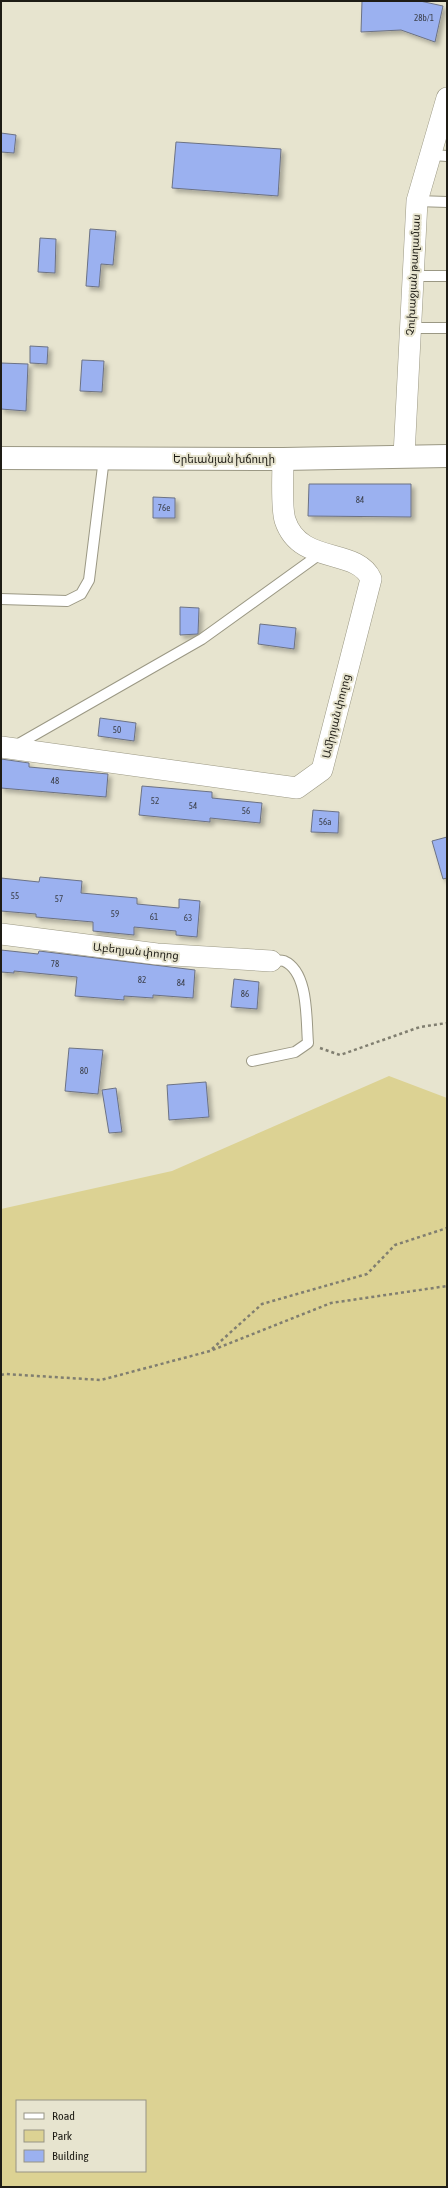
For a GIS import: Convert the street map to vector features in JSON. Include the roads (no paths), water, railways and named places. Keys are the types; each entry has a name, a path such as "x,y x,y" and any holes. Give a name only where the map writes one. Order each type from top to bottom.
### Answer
{"highway":[{"name":"Երեւանյան խճուղի","path":"1,458 283,459 447,456"}],"street":[{"name":"Չուխաջյան թաղամաս","path":"404,456 417,201 440,155 447,98"},
{"name":"Ամիրյան փողոց","path":"6,747 297,788 322,770 371,579 367,570 358,564 320,554 292,536 285,519 283,459"},
{"name":"Աբեղյան փողոց","path":"1,934 157,954 271,961"}],"lane":[{"path":"417,201 447,202"},
{"path":"413,276 447,276"},
{"path":"411,328 447,328"},
{"path":"1,599 67,601 81,594 89,580 104,458"},
{"path":"6,747 202,639 320,554"},
{"path":"252,1061 295,1052 308,1043 303,986 296,970 283,960 271,961"}]}
